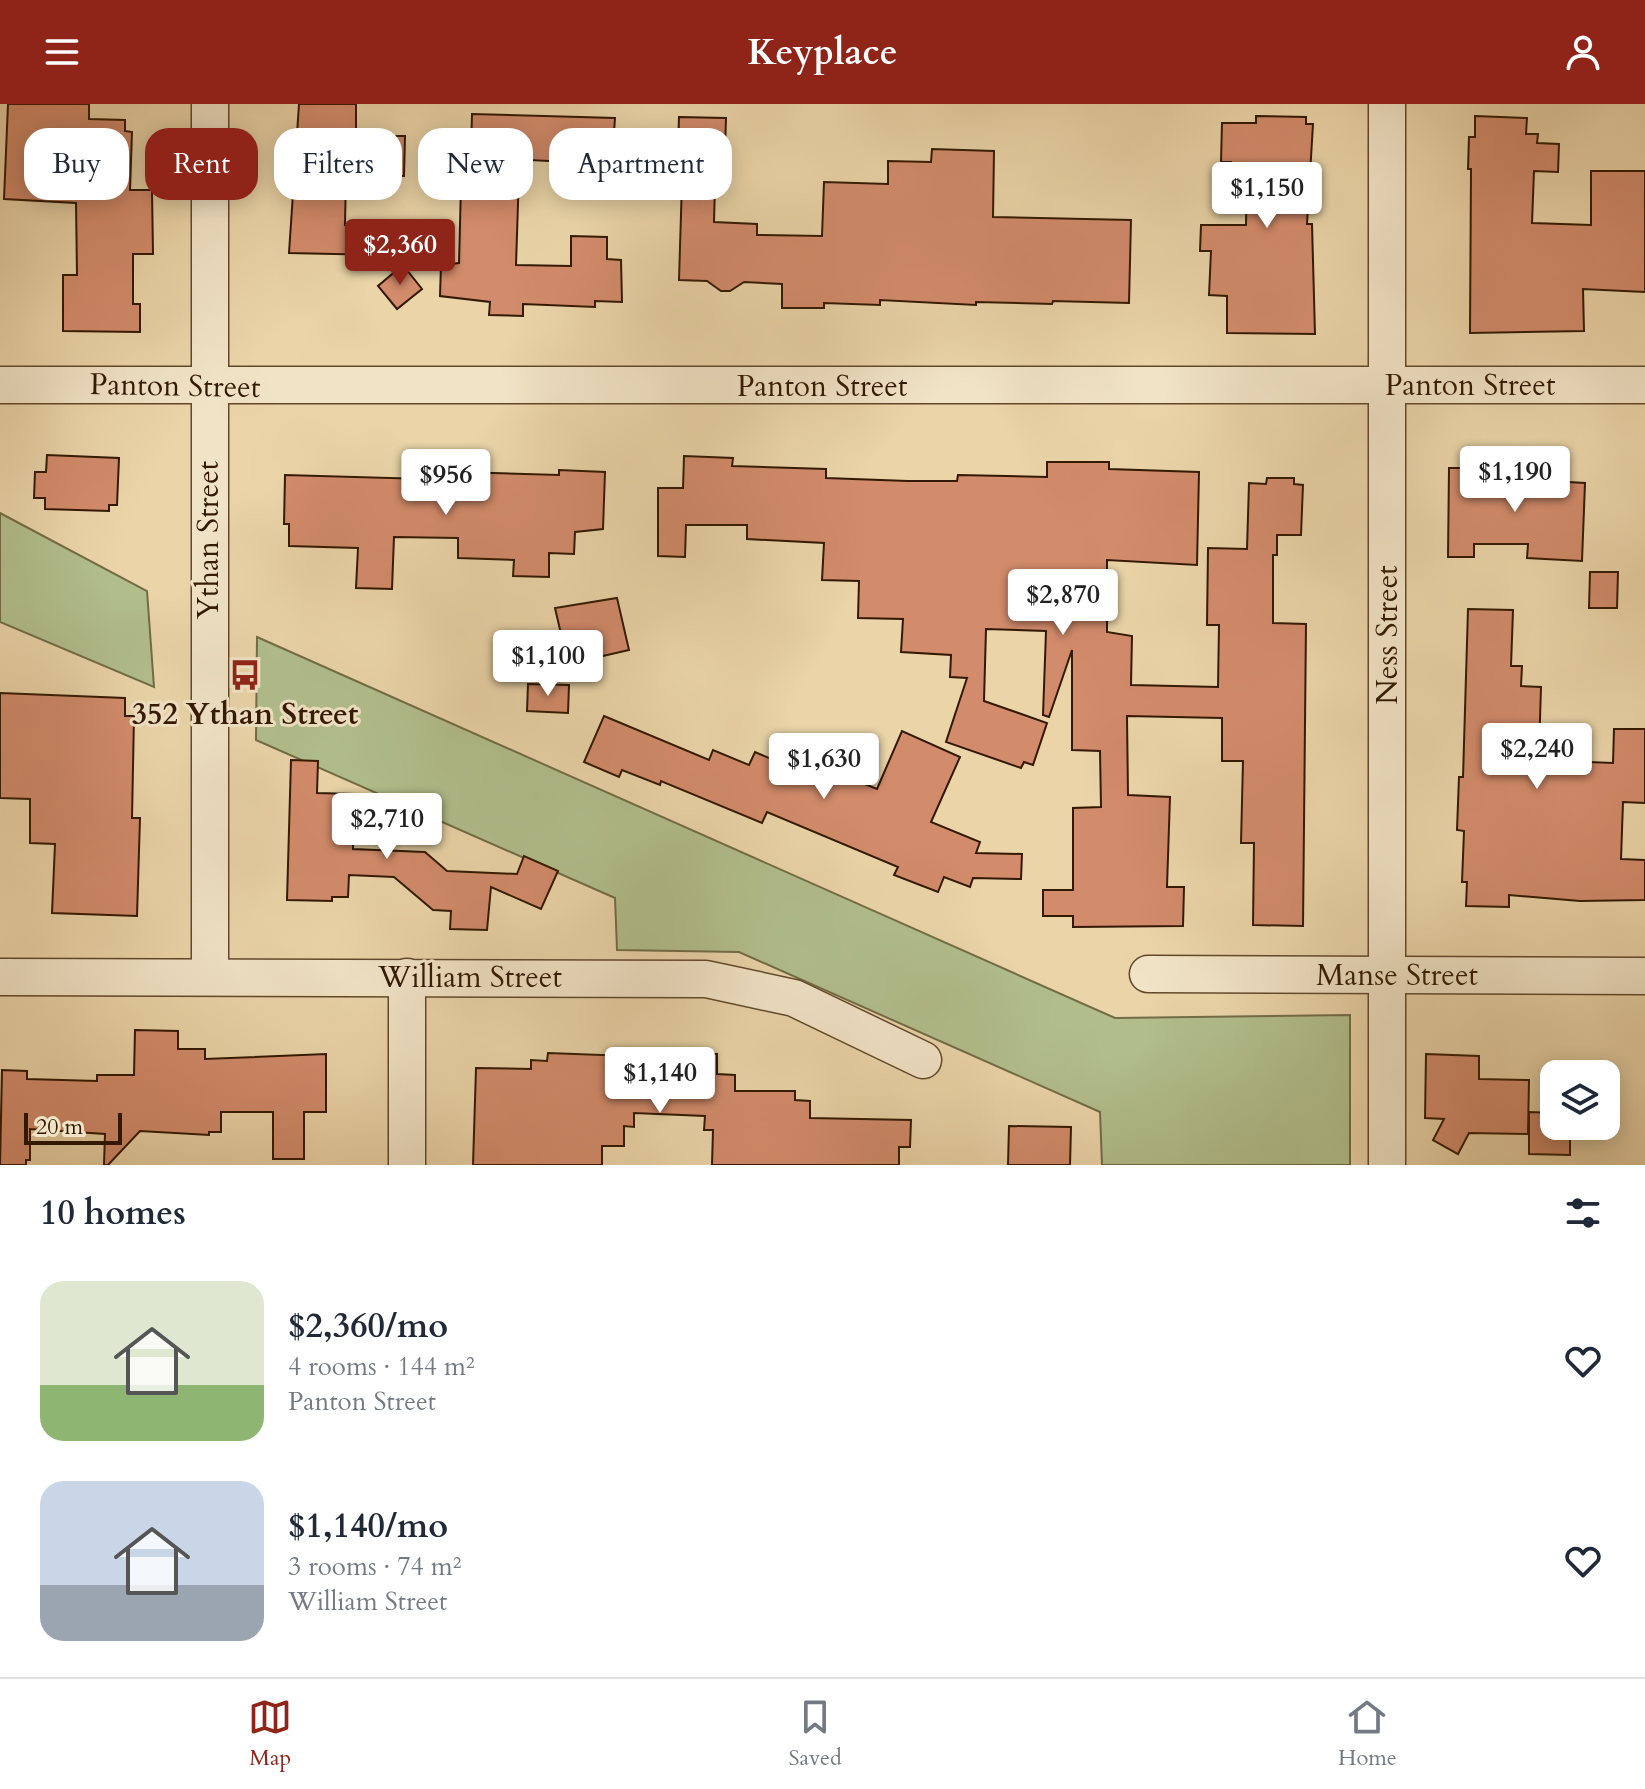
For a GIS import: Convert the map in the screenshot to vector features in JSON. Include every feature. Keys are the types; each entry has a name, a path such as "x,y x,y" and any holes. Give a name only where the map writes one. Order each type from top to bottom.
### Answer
{"street":[{"name":"Ythan Street","path":"210,104 210,975"},
{"name":"Ness Street","path":"1387,104 1387,1165"},
{"name":"Panton Street","path":"0,385 1645,385"},
{"name":"Manse Street","path":"1148,974 1645,976"},
{"name":"William Street","path":"0,977 210,975 706,979 794,998 923,1060"},
{"path":"407,977 407,1165"}],"green space":[{"path":"0,513 147,591 154,687 0,622"},
{"path":"257,637 1115,1018 1350,1015 1350,1165 1102,1165 1100,1112 739,952 617,950 615,898 256,740"}],"building":[{"path":"8,104 89,104 89,119 125,120 125,128 24,128 24,200 129,200 129,132 132,132 130,190 145,190 145,200 152,200 153,254 133,254 133,304 140,304 140,332 63,331 63,275 77,275 76,203 4,199"},
{"path":"299,104 356,104 356,128 297,128"},
{"path":"472,114 615,118 614,128 549,128 549,161 533,160 533,128 472,128"},
{"path":"1256,116 1306,117 1306,124 1313,124 1307,224 1312,224 1315,334 1227,333 1227,296 1209,295 1211,251 1200,251 1201,225 1246,225 1247,170 1231,169 1231,162 1221,162 1222,123 1256,123"},
{"path":"1475,116 1527,118 1526,134 1538,134 1537,143 1559,144 1558,172 1534,171 1532,223 1591,225 1591,171 1645,171 1645,292 1583,289 1584,331 1470,333 1471,169 1468,169 1469,137 1475,137"},
{"path":"679,117 726,118 726,128 679,128"},
{"path":"402,136 405,136 402,176"},
{"path":"932,149 994,151 993,217 1131,220 1129,303 976,302 976,305 880,300 880,305 824,303 824,308 782,308 782,284 744,282 730,291 721,291 707,281 679,280 681,200 715,200 714,222 757,224 757,235 822,236 824,182 888,184 888,161 931,162"},
{"path":"293,200 346,200 345,225 380,226 380,255 289,253"},
{"path":"461,200 518,200 516,265 571,266 571,236 607,237 607,259 621,260 622,302 595,301 595,307 523,304 523,316 489,315 490,302 440,296 441,265 459,263"},
{"path":"403,265 422,289 397,309 378,286"},
{"path":"47,455 119,458 117,505 109,505 109,511 45,509 45,498 34,498 35,472 46,472"},
{"path":"684,456 733,458 732,466 826,469 826,478 908,481 957,481 958,475 1047,477 1047,462 1109,462 1109,469 1199,472 1197,565 1107,560 1107,632 1132,636 1131,685 1218,687 1219,625 1207,625 1208,548 1247,549 1249,483 1266,484 1267,478 1294,478 1294,484 1303,485 1301,535 1277,535 1277,555 1273,555 1273,623 1306,624 1303,926 1253,925 1254,843 1241,843 1243,761 1222,761 1222,718 1127,716 1128,795 1170,797 1167,887 1184,887 1183,926 1073,927 1073,916 1043,916 1043,890 1073,890 1073,808 1101,807 1100,751 1072,750 1072,650 1049,717 1043,715 1046,631 986,629 984,701 1047,723 1033,765 1024,762 1021,768 946,742 967,678 950,677 951,655 901,652 903,619 858,618 859,581 822,580 824,543 747,539 747,525 686,525 685,557 658,556 658,488 683,488"},
{"path":"1449,468 1497,468 1497,478 1585,483 1582,561 1527,558 1528,544 1474,544 1474,557 1448,557"},
{"path":"559,470 605,472 603,529 575,532 574,554 549,553 549,577 513,576 514,560 458,558 458,538 394,537 392,589 356,588 358,548 289,546 289,524 284,524 285,475 460,480 460,472 559,475"},
{"path":"1590,572 1618,572 1617,608 1589,608"},
{"path":"617,598 629,650 568,664 555,608"},
{"path":"1468,609 1513,610 1511,666 1522,666 1521,686 1541,687 1539,752 1563,752 1563,761 1613,763 1614,729 1645,729 1645,803 1623,802 1621,859 1645,860 1645,900 1580,901 1509,895 1509,907 1466,906 1467,882 1462,882 1464,831 1457,830 1459,777 1463,777"},
{"path":"528,684 569,685 568,713 527,711"},
{"path":"0,693 125,698 125,716 134,716 132,818 140,818 137,916 52,913 55,844 30,843 30,799 0,798"},
{"path":"604,716 709,760 713,750 749,765 755,752 820,780 825,768 877,789 902,731 960,757 931,822 980,842 976,853 1022,854 1021,879 973,878 970,887 944,877 938,892 894,875 898,867 767,812 762,823 661,781 660,785 622,770 619,777 584,762"},
{"path":"291,760 318,761 317,793 354,794 353,849 425,852 447,871 517,874 524,856 558,871 541,909 491,887 487,930 450,929 451,911 433,910 394,877 349,875 348,897 332,897 332,901 287,900"},
{"path":"135,1030 178,1031 178,1049 205,1049 205,1059 326,1054 326,1112 304,1112 304,1159 273,1159 273,1112 221,1112 221,1132 209,1132 209,1135 140,1131 108,1165 104,1165 105,1134 30,1129 30,1160 26,1160 26,1165 0,1165 2,1070 27,1071 27,1079 97,1081 97,1075 134,1075"},
{"path":"548,1053 682,1058 682,1053 717,1054 717,1074 735,1075 735,1091 795,1091 795,1100 810,1101 810,1118 911,1120 910,1147 899,1147 899,1165 712,1165 713,1130 704,1130 705,1116 634,1113 634,1127 624,1126 624,1146 602,1146 602,1165 473,1165 476,1068 531,1069 531,1060 547,1061"},
{"path":"1426,1054 1479,1056 1479,1079 1529,1080 1528,1134 1469,1133 1458,1154 1433,1140 1444,1119 1425,1118"},
{"path":"1529,1112 1540,1112 1540,1140 1570,1140 1570,1155 1529,1154"},
{"path":"1009,1126 1071,1127 1070,1165 1008,1165"}],"place":[{"name":"352 Ythan Street","path":"245,675"}]}
